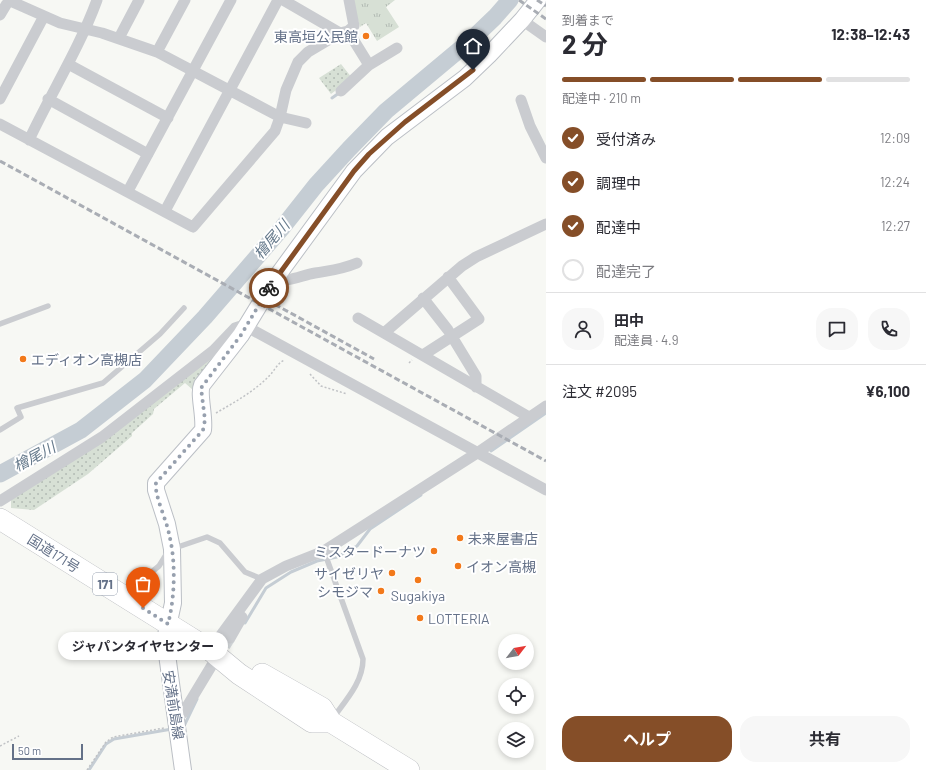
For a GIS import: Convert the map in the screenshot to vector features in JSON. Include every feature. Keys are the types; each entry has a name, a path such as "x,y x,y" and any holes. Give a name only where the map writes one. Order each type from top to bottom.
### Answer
{"highway":[{"name":"国道171号","path":"0,519 168,624 211,658 247,666 322,708 331,722 409,770"}],"main road":[{"path":"205,420 201,388 246,327 275,279 354,171 369,154 405,122 465,78 522,20 538,0"},
{"name":"安満前島線","path":"183,770 165,640 173,603 172,549 167,524 156,490 156,483 203,430 205,420"}],"street":[{"path":"0,15 8,0 60,23 119,38 157,52 280,117 306,123"},
{"path":"29,140 48,99 68,64 85,29 97,0"},
{"path":"119,38 139,0"},
{"path":"157,52 184,0"},
{"path":"128,191 231,0"},
{"path":"165,211 278,0"},
{"path":"283,0 344,32 370,64"},
{"path":"0,124 128,191 193,228 275,131 280,117 286,90 298,62 308,52 354,26 349,0"},
{"path":"0,99 44,16"},
{"path":"522,20 546,36"},
{"path":"341,91 370,64 397,48"},
{"path":"68,64 168,118"},
{"path":"48,99 148,154"},
{"path":"521,100 530,126 546,158"},
{"path":"384,333 448,277 476,257 546,224"},
{"path":"275,279 282,280 314,272 338,270 357,263"},
{"path":"423,355 479,319 448,277"},
{"path":"423,298 452,336 476,376 476,386"},
{"path":"358,318 529,417"},
{"path":"0,501 102,437 214,350 235,328 241,326 246,327 546,490"},
{"path":"176,721 183,713 211,658 251,592 262,579 286,566 324,552 477,453 546,406"},
{"path":"230,638 247,610 251,592"}],"lane":[{"path":"0,324 48,306"},
{"path":"0,430 21,417 17,408 108,380 160,334 184,308"},
{"path":"148,575 159,566 168,550 204,537 211,537 220,543 245,572 262,579"},
{"path":"324,552 363,659 363,668 358,682 331,722"}],"path":[{"path":"205,420 239,400 268,377 280,362 288,360"},
{"path":"308,371 319,384 334,391 350,395 362,390"},
{"path":"87,770 106,742 113,737 176,721"},
{"path":"0,746 19,736"}],"green space":[{"path":"352,0 395,0 386,7 399,27 377,41 366,23 360,27"},
{"path":"341,64 352,78 331,94 319,78"},
{"path":"220,350 193,390 185,383 154,409 153,414 132,433 132,436 88,474 34,510 11,508 11,497"}],"waterway":[{"name":"檜尾川","path":"0,474 81,430 145,380 205,317 282,228 316,185 349,149 386,111 471,40 510,0"},
{"path":"332,98 339,93"},
{"path":"491,451 546,413"},
{"path":"245,623 266,588 291,572 317,561 337,557 357,546 370,529 421,495"},
{"path":"184,726 197,699"},
{"path":"89,770 106,744 114,739 172,729"}],"tunnel":[{"path":"216,660 230,638"}],"railway":[{"path":"519,0 546,19"},
{"path":"537,0 546,6"},
{"path":"0,161 546,461"},
{"path":"267,300 374,359"}],"way so far":[{"path":"143,608 168,624 173,603 172,549 167,524 156,490 156,483 203,430 205,420 201,390 202,385 241,335 269,288"}],"place":[{"name":"東高垣公民館","path":"366,36"},
{"name":"エディオン高槻店","path":"23,359"},
{"name":"未来屋書店","path":"460,538"},
{"name":"ミスタードーナツ","path":"434,551"},
{"name":"イオン高槻","path":"458,566"},
{"name":"サイゼリヤ","path":"392,573"},
{"name":"Sugakiya","path":"418,580"},
{"name":"シモジマ","path":"381,591"},
{"name":"ジャパンタイヤセンター","path":"143,608"},
{"name":"LOTTERIA","path":"420,618"}],"route":[{"path":"269,288 354,171 369,154 405,122 465,78 473,70"}]}
